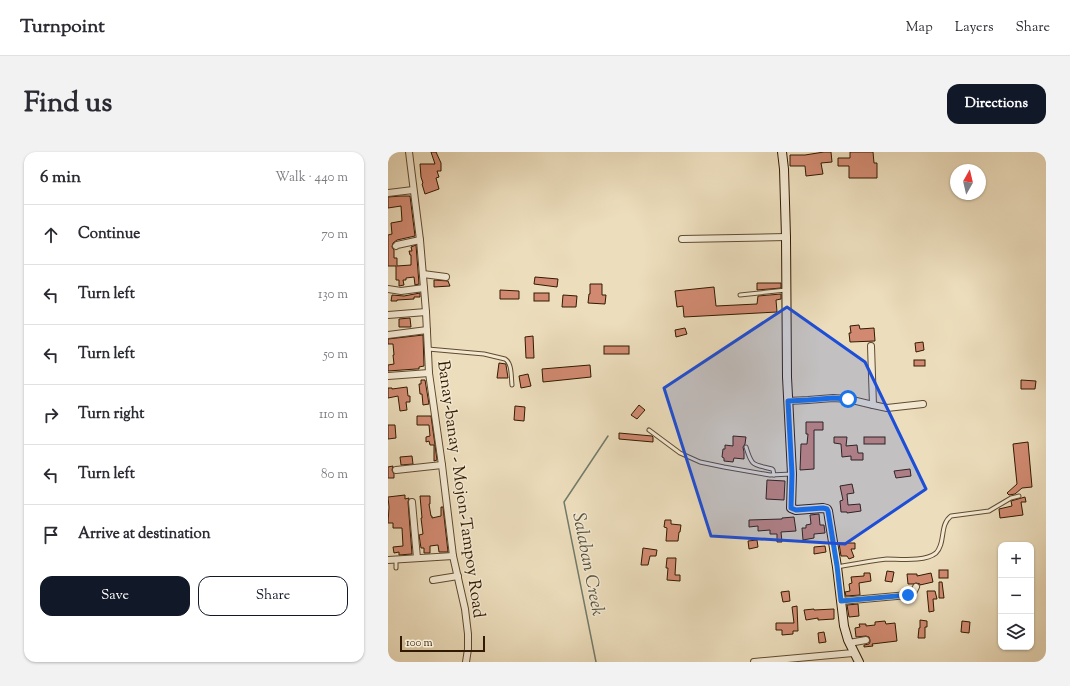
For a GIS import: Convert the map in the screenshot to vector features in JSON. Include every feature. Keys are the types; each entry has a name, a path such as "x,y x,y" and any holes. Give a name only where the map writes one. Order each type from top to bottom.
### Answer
{"street":[{"name":"Banay-banay - Mojon-Tampoy Road","path":"409,152 420,240 429,373 453,556 465,609 468,634 466,662"},
{"path":"782,152 786,237 787,377 792,474 791,509 823,508 827,509 828,511 837,566 844,626 849,644 859,662"},
{"path":"388,193 414,190"},
{"path":"682,239 786,237"},
{"path":"396,246 420,240"},
{"path":"423,274 446,277"},
{"path":"388,289 401,291 424,288"},
{"path":"388,315 426,312"},
{"path":"388,335 427,330"},
{"path":"871,346 873,405"},
{"path":"388,376 429,373"},
{"path":"788,401 833,398 848,399 887,408 923,404"},
{"path":"396,470 442,465"},
{"path":"412,502 417,558"},
{"path":"388,560 453,556"},
{"path":"432,580 458,576"},
{"path":"841,601 908,595 913,593 916,587"},
{"path":"849,644 866,640"},
{"path":"754,662 827,659 853,653"}],"lane":[{"path":"740,295 786,290"},
{"path":"428,349 484,354 508,360 510,364 512,385"},
{"path":"649,430 680,453 700,462 774,475 792,474"},
{"path":"746,447 751,462 772,469 774,475"},
{"path":"837,566 927,557 936,552 940,547 944,526 947,519 951,516 989,511 1011,498 1019,496"},
{"path":"396,560 396,568"}],"highlighted area":[{"path":"787,307 865,362 926,489 845,544 711,536 664,388"}],"building":[{"path":"431,152 436,152 441,163 441,171 437,171 439,177 436,178 439,189 425,194 422,184 420,164 435,164"},
{"path":"831,152 832,162 821,163 823,174 806,176 805,166 790,166 790,155 805,155"},
{"path":"850,152 873,152 874,163 877,163 877,178 849,178 849,166 838,166 838,158 850,158"},
{"path":"410,196 415,236 397,240 393,243 392,247 394,250 394,258 397,258 397,266 411,265 411,255 409,251 412,251 411,247 416,245 419,284 415,285 414,277 406,278 406,280 403,280 404,285 399,286 399,280 396,280 396,266 388,266 388,235 392,234 391,223 402,221 401,206 388,208 388,197"},
{"path":"535,277 558,279 557,287 534,284"},
{"path":"434,280 448,281 450,286 434,287"},
{"path":"757,283 781,283 781,288 757,290"},
{"path":"590,284 602,284 602,295 606,295 605,304 588,303"},
{"path":"714,287 716,306 757,304 758,296 781,294 781,299 776,300 777,312 684,317 683,306 677,307 675,291"},
{"path":"500,290 519,291 519,299 500,299"},
{"path":"420,293 420,297 414,297 414,299 391,301 392,295 404,296"},
{"path":"534,293 549,293 549,301 534,301"},
{"path":"563,295 577,296 576,307 562,307"},
{"path":"410,318 411,327 399,327 399,319"},
{"path":"859,325 860,329 874,328 875,341 850,342 850,326"},
{"path":"685,328 687,334 676,337 675,330"},
{"path":"423,335 424,366 419,367 419,369 388,371 388,365 394,364 394,355 393,344 388,344 388,339"},
{"path":"533,336 534,358 526,358 525,337"},
{"path":"923,342 924,350 916,352 915,343"},
{"path":"604,346 629,346 629,354 604,354"},
{"path":"914,360 925,360 925,366 914,366"},
{"path":"499,363 506,364 508,378 497,378"},
{"path":"590,365 591,377 543,382 542,369"},
{"path":"528,374 531,386 521,388 519,376"},
{"path":"421,380 425,380 429,404 423,405 419,384 421,384"},
{"path":"1021,380 1036,381 1035,389 1021,389"},
{"path":"407,387 410,402 406,402 407,410 400,411 398,396 388,398 388,388 392,389"},
{"path":"639,405 645,410 637,419 631,415"},
{"path":"515,406 525,407 524,421 514,420"},
{"path":"417,416 431,416 437,460 434,461 434,445 430,445 429,441 426,442 426,437 430,436 429,425 417,425"},
{"path":"806,422 823,422 823,430 814,430 814,469 800,470 801,444 807,444 808,434 806,434"},
{"path":"388,425 395,425 396,438 388,439"},
{"path":"619,433 652,436 653,442 619,439"},
{"path":"733,436 746,437 743,447 744,459 734,458 733,462 724,461 724,458 722,457 723,449 725,449 725,445 733,446"},
{"path":"834,437 847,437 846,446 857,445 858,453 863,453 863,460 851,460 851,456 842,457 841,444 834,443"},
{"path":"864,437 885,437 885,444 864,444"},
{"path":"1028,442 1032,487 1022,488 1015,494 1009,495 1007,493 1017,484 1013,444"},
{"path":"412,456 413,464 401,465 400,457"},
{"path":"393,466 392,470 394,478 388,478 388,467"},
{"path":"910,469 911,476 896,478 894,471"},
{"path":"767,480 785,481 784,500 766,499"},
{"path":"852,484 854,493 847,494 848,505 860,504 861,511 847,513 841,512 840,501 843,500 840,486"},
{"path":"405,495 405,499 409,498 408,502 412,554 399,555 399,552 394,553 393,547 403,546 402,528 393,528 393,523 388,523 388,497"},
{"path":"420,496 430,496 429,504 432,518 441,516 441,507 443,507 448,552 439,552 438,545 430,546 430,553 424,553 424,548 421,548 419,535 423,534"},
{"path":"1025,497 1026,502 1021,502 1023,515 1000,518 999,509 1012,506 1011,501"},
{"path":"819,514 820,525 824,525 825,533 814,534 814,538 803,540 802,528 806,528 806,525 811,524 810,515"},
{"path":"794,517 796,531 781,532 782,542 777,542 777,534 770,534 770,530 758,531 758,526 749,527 749,520"},
{"path":"665,520 671,520 671,524 681,525 678,541 666,541 667,528 664,527"},
{"path":"757,540 758,547 749,549 748,541"},
{"path":"839,543 855,543 855,549 851,549 854,557 849,559 847,556 841,556"},
{"path":"825,546 826,552 814,554 814,547"},
{"path":"643,548 657,550 656,556 650,556 648,565 641,565"},
{"path":"667,558 676,558 675,575 680,575 680,581 667,580"},
{"path":"939,570 948,570 948,578 939,578"},
{"path":"887,571 894,572 892,582 885,581"},
{"path":"864,573 870,573 871,581 859,583 860,595 846,596 845,592 850,591 849,584 852,583 851,577 864,576"},
{"path":"931,573 933,582 920,585 916,583 908,584 907,574 917,574 917,576"},
{"path":"939,582 942,582 944,598 939,598"},
{"path":"789,591 790,601 783,602 781,592"},
{"path":"927,591 935,591 937,599 933,599 934,611 929,612"},
{"path":"858,604 859,616 849,617 847,605"},
{"path":"797,606 798,631 793,631 793,634 782,635 782,630 776,630 776,623 794,623 792,607"},
{"path":"834,609 834,619 818,620 818,618 806,620 804,610"},
{"path":"920,620 927,621 927,627 925,627 925,638 918,638"},
{"path":"885,621 886,624 895,623 897,641 872,644 873,646 864,647 864,645 869,644 870,642 869,637 856,637 855,628 860,627 859,624 866,624 866,626 875,625 875,622"},
{"path":"962,621 970,622 969,633 961,632"},
{"path":"824,632 826,642 819,643 818,633"}],"waterway":[{"name":"Salaban Creek","path":"596,662 564,502 608,436"}],"route":[{"path":"848,399 833,398 788,401 792,474 791,508 794,510 827,509 837,566 841,601 908,595"}]}
